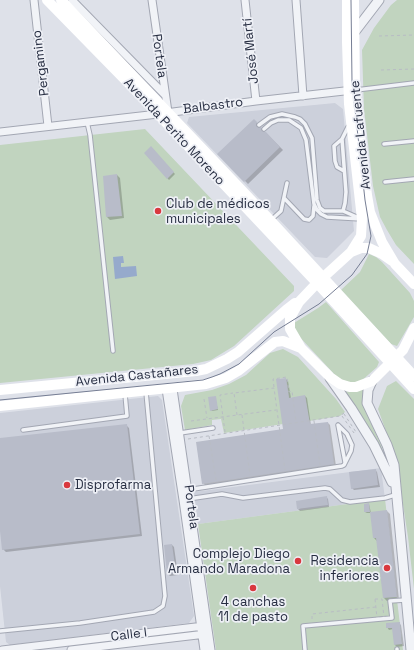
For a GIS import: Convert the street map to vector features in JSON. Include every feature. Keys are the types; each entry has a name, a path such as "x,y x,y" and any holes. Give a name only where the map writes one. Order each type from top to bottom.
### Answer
{"main road":[{"name":"Avenida Perito Moreno","path":"47,0 270,220 320,280"},
{"name":"Avenida Perito Moreno","path":"61,0 163,113 320,280 414,376"},
{"name":"Avenida Lafuente","path":"347,0 347,42 352,90 370,212 382,242 395,264 413,285"},
{"name":"Avenida Lafuente","path":"299,302 320,280 351,252 361,236 362,219 351,123 355,31 354,0"},
{"name":"Avenida Lafuente","path":"351,252 361,248 369,248 382,254 395,264"},
{"path":"299,302 291,314 289,322 290,329 301,348 330,377 340,384 356,387 372,381 397,357 414,346"},
{"name":"Avenida Castañares","path":"0,390 206,369 238,352 286,310 299,302"},
{"path":"397,357 414,328"},
{"name":"Avenida Castañares","path":"0,406 206,384 226,378 238,371 275,342 283,341 301,348"},
{"name":"Avenida Perito Moreno","path":"397,357 414,389"}],"street":[{"name":"Pergamino","path":"34,0 48,126"},
{"path":"72,0 165,95"},
{"name":"Portela","path":"152,0 165,95 163,113"},
{"name":"José Martí","path":"245,0 256,101"},
{"path":"296,0 303,96"},
{"path":"347,42 379,0"},
{"name":"Balbastro","path":"0,132 352,90"},
{"path":"330,377 348,410 381,457 396,493"},
{"path":"372,381 368,390 367,403 391,455 394,465 411,650"},
{"name":"Portela","path":"170,389 181,436 185,491"},
{"name":"Portela","path":"170,389 206,634 211,650"},
{"name":"Calle I","path":"2,650 205,626"},
{"name":"Portela","path":"204,650 206,634"},
{"name":"Calle I","path":"71,650 206,634"}],"lane":[{"path":"352,90 414,83"},
{"path":"259,125 270,117 282,114 300,119 305,124 312,138 317,200 320,208 324,211 343,211 362,219"},
{"path":"264,129 271,123 278,120 288,120 301,128 306,140 314,204 310,220 304,219 284,198"},
{"path":"87,122 90,135 113,351"},
{"path":"344,171 337,168 334,146 342,139 351,123"},
{"path":"342,139 346,192 343,211"},
{"path":"384,144 414,141"},
{"path":"385,182 414,179"},
{"path":"270,220 281,210 287,183"},
{"path":"314,204 321,214 327,217 362,219"},
{"path":"0,631 80,623 154,612 163,606 165,596 146,391"},
{"path":"23,430 127,416 125,393"},
{"path":"185,491 342,466 345,462 351,451 352,445 347,434 338,426 345,462"},
{"path":"181,436 213,428"},
{"path":"187,500 222,494 243,498 325,488 330,489 342,500 350,502 385,498 396,493"},
{"path":"305,650 303,626 392,618 390,601 406,600"}],"path":[{"path":"379,36 414,35"},
{"path":"381,70 414,69"},
{"path":"286,475 273,379 287,377 289,392 292,391 297,422"},
{"path":"225,433 220,395 274,388"},
{"path":"234,393 237,415"},
{"path":"204,399 207,418"},
{"path":"191,420 277,410"},
{"path":"181,436 209,435 314,420 341,415 348,410 356,432 354,433 341,415"},
{"path":"242,414 251,480"},
{"path":"314,420 320,470"},
{"path":"209,435 216,486"},
{"path":"375,599 382,599 384,617 377,618 376,607 375,599"},
{"path":"313,626 312,614 376,607"}],"shaded area":[{"path":"335,103 343,109 354,231 327,258 315,257 187,123 189,117"},
{"path":"158,396 162,400 194,616 189,623 10,645 6,642 0,586 0,413"},
{"path":"381,468 385,499 198,524 194,492"}],"green space":[{"path":"397,0 414,0 414,264 396,245 380,217 373,186 364,109 362,50 374,28 391,5"},
{"path":"145,129 294,286 294,291 234,346 211,360 193,364 0,383 0,145"},
{"path":"369,254 382,262 410,293 414,301 414,317 397,346 391,344 341,290 360,272"},
{"path":"326,302 379,362 377,367 359,383 347,384 336,376 295,332 294,323"},
{"path":"283,349 298,357 336,399 345,412 340,416 309,421 305,396 289,398 286,378 277,379 283,424 224,433 221,419 212,420 212,425 185,430 181,406 185,395 212,390 229,384 246,375 270,353"},
{"path":"396,381 414,399 414,589 396,459 378,409 387,386"},
{"path":"364,388 362,398 364,408 381,445 389,469 342,391 352,392"},
{"name":"Complejo Diego Armando Maradona","path":"385,499 403,650 216,650 198,524"}],"water":[{"path":"123,256 124,263 121,263 121,267 136,266 137,276 115,279 113,257"}],"building":[{"path":"254,119 257,122 257,127 261,127 262,131 266,132 280,147 244,182 217,154"},
{"path":"151,146 174,172 167,179 144,153"},
{"path":"117,174 122,216 106,217 103,176"},
{"path":"286,378 289,398 305,395 310,424 328,422 334,464 202,484 196,442 283,429 276,379"},
{"path":"216,396 218,409 210,411 208,397"},
{"name":"Disprofarma","path":"127,424 140,534 2,550 0,531 0,438"},
{"path":"376,469 378,485 351,489 349,472"},
{"path":"327,496 328,505 297,509 296,501"},
{"path":"369,503 370,512 364,512 364,504"},
{"name":"Residencia inferiores","path":"387,510 397,597 383,598 376,538 373,538 370,512"},
{"path":"172,544 176,573 167,574 164,545"},
{"path":"400,622 402,644 394,645 392,628 386,628 386,623"}],"tram line":[{"path":"0,400 203,380 212,377 239,364 274,332 319,304 352,275 367,254 371,236 365,200 352,82 351,0"}],"place":[{"name":"Club de médicos municipales","path":"158,211"},
{"name":"Disprofarma","path":"67,485"},
{"name":"Complejo Diego Armando Maradona","path":"298,561"},
{"name":"Residencia inferiores","path":"387,568"},
{"name":"4 canchas 11 de pasto","path":"253,588"}]}
